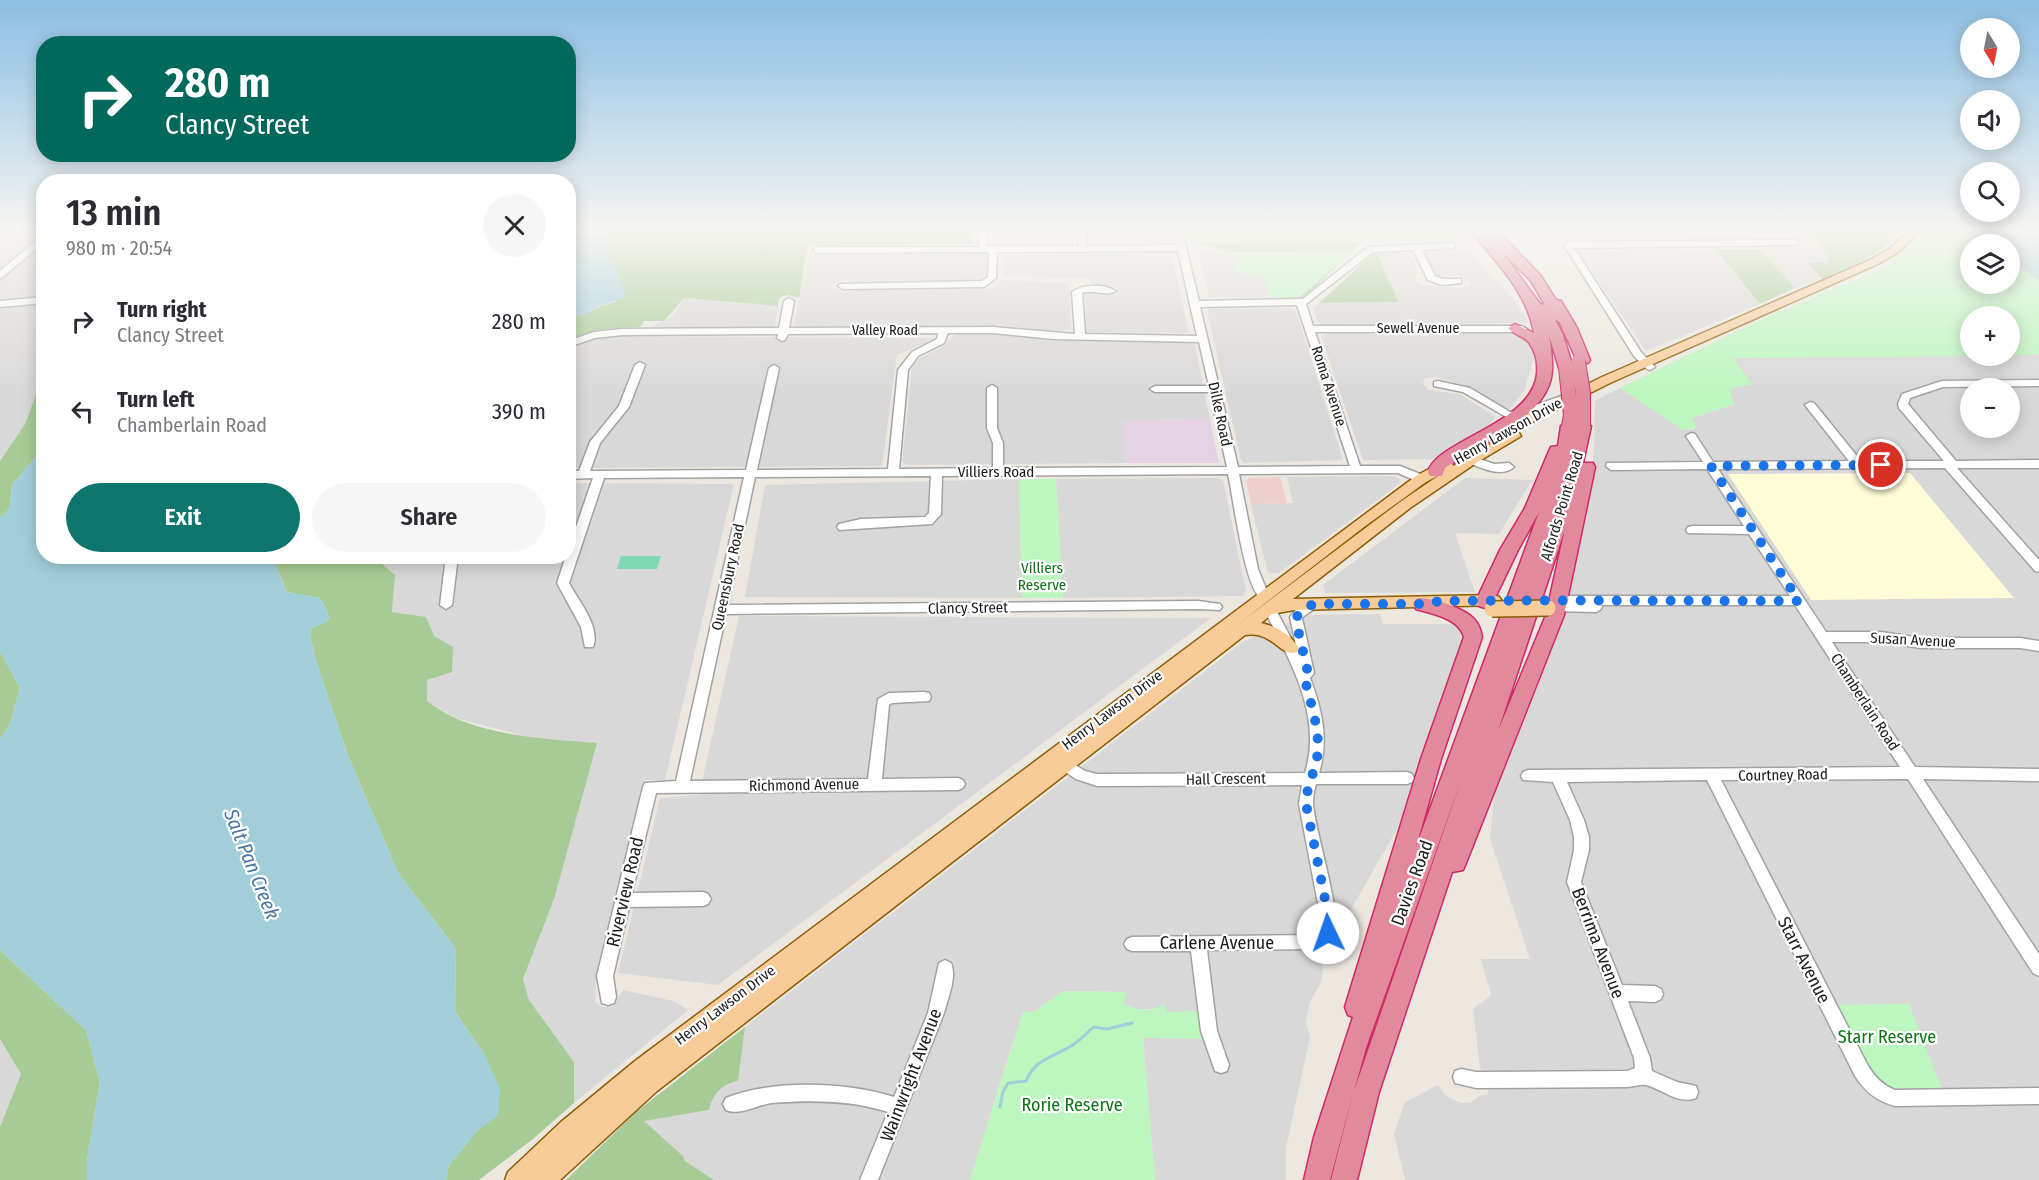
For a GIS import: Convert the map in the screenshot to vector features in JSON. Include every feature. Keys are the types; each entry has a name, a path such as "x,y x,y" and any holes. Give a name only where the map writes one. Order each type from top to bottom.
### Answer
{"highway":[{"path":"1433,477 1438,465 1515,415 1533,400 1540,389 1544,377 1542,336 1533,305 1521,286"},
{"name":"Alfords Point Road","path":"1528,286 1575,363 1572,400 1565,411 1565,437 1554,494 1544,600"},
{"name":"Alfords Point Road","path":"1542,286 1566,320 1583,393 1587,424 1544,600"},
{"path":"1520,328 1537,342 1544,361"},
{"path":"1403,983 1424,945 1544,600 1578,510 1587,424"},
{"path":"1490,603 1509,550 1533,508 1565,437"},
{"name":"Davies Road","path":"1344,1180 1366,1092 1403,983 1544,600"},
{"name":"Davies Road","path":"1317,1180 1327,1137 1373,993 1498,644 1544,600"},
{"path":"1327,1137 1336,1079 1377,937 1431,759 1473,638 1472,630 1463,620 1422,604"}],"main road":[{"name":"Henry Lawson Drive","path":"516,1180 569,1130 642,1068 1059,760 1433,477 1494,436 1821,286"},
{"name":"Henry Lawson Drive","path":"544,1180 650,1084 1059,760 1243,630 1267,603 1302,585 1405,505 1433,477 1471,460 1647,365"},
{"path":"1302,585 1304,595 1310,600 1332,604"},
{"path":"1267,603 1422,604 1444,608 1544,600"},
{"path":"1243,630 1265,628 1274,632 1291,648"}],"street":[{"path":"1082,286 1111,291"},
{"path":"1080,336 1077,294 1082,286"},
{"name":"Dilke Road","path":"1192,286 1252,569 1267,603"},
{"path":"1196,304 1301,303 1312,299 1327,286"},
{"path":"1595,286 1647,365"},
{"path":"0,304 36,301"},
{"path":"783,334 789,301"},
{"name":"Roma Avenue","path":"1301,303 1356,469"},
{"name":"Sewell Avenue","path":"1311,329 1520,328"},
{"path":"893,473 903,370 915,354 941,341 944,330"},
{"name":"Valley Road","path":"576,341 612,332 783,334 944,330 1000,330 1053,336 1203,339"},
{"path":"583,475 598,438 626,404 640,365"},
{"name":"Queensbury Road","path":"682,786 774,368"},
{"path":"2039,383 1942,384 1906,396 1903,404 1950,464 2039,568"},
{"path":"1438,384 1466,390 1502,413 1515,415 1572,400"},
{"path":"992,388 992,428 998,443 998,472"},
{"path":"1155,389 1214,389"},
{"path":"1810,405 1858,465"},
{"name":"Chamberlain Road","path":"1691,436 2039,968"},
{"path":"1471,460 1493,468 1509,467"},
{"path":"1611,466 2039,464"},
{"name":"Villiers Road","path":"576,475 1397,469 1433,477"},
{"path":"843,527 861,523 928,521 934,514 937,472"},
{"path":"576,544 600,475"},
{"path":"1692,530 1752,530"},
{"path":"446,605 451,564"},
{"path":"569,564 562,584 587,627 589,644"},
{"path":"1544,600 1799,601"},
{"name":"Carlene Avenue","path":"1132,944 1310,942 1328,933 1328,918 1306,804 1306,792 1313,777 1318,742 1305,680 1267,603"},
{"name":"Carlene Avenue","path":"1305,680 1308,673 1296,617 1302,610 1314,604"},
{"name":"Clancy Street","path":"721,610 1197,605 1216,607"},
{"name":"Susan Avenue","path":"1822,638 1881,637 1921,643 2013,642 2039,646"},
{"path":"874,784 883,703 894,698 924,697"},
{"name":"Hall Crescent","path":"1059,760 1082,775 1097,780 1407,778"},
{"name":"Starr Avenue","path":"1712,775 1871,1086 1895,1098 2039,1096"},
{"name":"Courtney Road","path":"1528,776 2039,775"},
{"name":"Berrima Avenue","path":"1558,777 1582,841 1581,853 1574,870 1574,882 1642,1058 1644,1065 1642,1075"},
{"name":"Richmond Avenue","path":"650,787 958,784"},
{"name":"Riverview Road","path":"608,997 604,976 650,787"},
{"path":"623,900 703,899"},
{"path":"1198,944 1209,1031 1221,1065"},
{"name":"Wainwright Avenue","path":"869,1180 936,1013 943,988 945,968"},
{"path":"1617,993 1655,993"},
{"path":"1461,1077 1476,1080 1599,1080 1633,1079 1642,1075 1677,1090 1690,1092"},
{"path":"732,1104 770,1095 843,1094 870,1098 898,1107"}],"shaded area":[{"path":"0,286 36,286 36,392 25,424 0,461"},
{"path":"802,286 834,286 843,292 991,289 998,286 1069,286 1071,329 1053,332 997,325 796,327 793,325"},
{"path":"1105,286 1179,286 1189,333 1087,332 1084,293 1100,291 1118,296 1116,287"},
{"path":"1207,286 1267,286 1270,298 1209,297"},
{"path":"1391,286 1461,288 1501,286 1516,302 1529,323 1322,325 1318,323 1313,308 1319,303 1398,302"},
{"path":"1602,286 1745,286 1760,304 1646,351"},
{"path":"684,298 778,306 775,327 651,327 673,316"},
{"path":"1292,308 1296,311 1343,460 1244,463 1241,460 1207,311 1210,309"},
{"path":"1514,332 1526,336 1534,357 1524,391 1510,409 1504,410 1463,385 1436,377 1425,378 1423,383 1428,390 1460,394 1494,416 1495,419 1479,433 1436,459 1363,460 1321,336 1325,334"},
{"path":"955,334 998,334 1052,340 1191,343 1195,345 1210,419 1123,420 1128,463 907,465 902,462 912,368 918,359 942,347"},
{"path":"615,336 935,338 897,355 882,466 576,468 576,346 591,340"},
{"path":"2020,354 2039,354 2039,1180 1405,1180 1394,1134 1405,1102 1438,1085 1446,1096 1461,1103 1470,1103 1481,1095 1489,1094 1480,1067 1473,1009 1491,995 1481,959 1530,959 1490,839 1496,773 1588,489 1594,453 1595,401 1620,388 1683,430 1694,429 1692,418 1734,404 1729,393 1732,388 1751,384 1732,358 1960,355 1960,366 2020,366"},
{"path":"1210,419 1219,463 1128,463 1123,420"},
{"path":"1910,473 2014,598 1811,600 1728,474"},
{"path":"1392,476 1401,481 1399,484 1279,573 1269,573 1251,504 1293,503 1287,477"},
{"path":"1280,477 1287,503 1251,504 1246,480"},
{"path":"1218,478 1223,480 1246,591 1243,596 1063,598 1056,479"},
{"path":"1465,478 1532,480 1499,534 1455,533 1475,592 1325,593 1323,585"},
{"path":"1019,479 1022,598 745,597 765,485"},
{"path":"576,483 734,484 665,780 644,780 597,972 595,1002 603,1007 613,1006 623,990 673,1001 688,1010 574,1103 574,1062 529,1000 523,979 554,899 528,737 455,718 427,701 427,680 434,636 402,613 392,613 395,575 382,564 576,564"},
{"path":"1380,614 1383,624 1456,624 1462,631 1461,650 1424,757 1416,766 1412,798 1401,822 1322,960 1321,982 1309,1004 1306,1024 1310,1037 1286,1148 1286,1180 1155,1180 1143,1038 1202,1038 1165,1012 1164,1004 1158,1008 1134,1009 1123,1004 1126,992 1063,991 1032,1013 1011,1048 970,1180 714,1180 685,1161 683,1156 643,1121 709,1110 711,1099 718,1089 738,1081 745,1027 1244,641 1309,615"},
{"path":"739,616 1211,618 718,985 618,973 660,798 699,795"},
{"path":"0,1039 21,1074 0,1127"}],"green space":[{"path":"615,286 801,286 799,298 787,295 779,298 778,306 684,298 664,321 644,321 640,327 605,329 576,337 576,316 615,302"},
{"path":"1266,286 1312,286 1300,297 1270,298"},
{"path":"1274,286 1317,286 1304,299 1279,300"},
{"path":"1338,286 1391,286 1398,302 1319,303"},
{"path":"1745,286 1793,286 1795,288 1760,304"},
{"path":"1840,286 1960,286 1960,294 2020,294 2020,286 2039,286 2039,354 2020,355 2020,306 1960,306 1960,356 1733,358 1752,384 1732,388 1730,393 1734,404 1692,418 1696,428 1683,430 1620,388 1760,320"},
{"path":"36,392 36,456 12,485 10,508 0,518 0,461 25,424"},
{"name":"Villiers Reserve","path":"1019,479 1056,479 1063,598 1022,598"},
{"path":"621,556 661,556 657,569 617,569"},
{"path":"275,564 382,564 395,575 392,612 426,617 434,636 453,647 452,672 427,680 427,701 455,718 489,729 525,736 597,743 554,899 523,979 529,1000 574,1062 574,1103 533,1139 479,1180 446,1180 449,1165 476,1132 497,1115 485,1055 455,1012 456,949 398,873 348,756 314,655 310,633 312,628 329,618 325,606 319,598 287,592"},
{"path":"0,651 20,688 10,725 0,738"},
{"path":"0,950 86,1030 100,1083 87,1160 87,1180 0,1180 0,1127 21,1074 0,1039"},
{"name":"Rorie Reserve","path":"1063,991 1127,992 1123,1004 1133,1008 1149,1010 1164,1004 1166,1012 1198,1011 1202,1039 1143,1038 1155,1180 970,1180 1023,1011 1032,1013"},
{"name":"Starr Reserve","path":"1909,1004 1942,1090 1896,1091 1876,1082 1834,1005"},
{"path":"745,1027 738,1081 719,1091 709,1110 644,1121 683,1156 685,1161 714,1180 566,1180 636,1112"}],"water":[{"path":"576,286 622,286 626,297 597,307 587,314 576,316"},
{"name":"Salt Pan Creek","path":"36,456 36,564 275,564 287,592 319,598 325,606 329,618 327,622 312,628 310,633 314,655 348,756 398,873 456,949 455,1012 485,1055 500,1089 498,1115 476,1132 449,1165 446,1180 87,1180 87,1160 100,1083 86,1030 0,950 0,738 10,725 20,688 0,651 0,518 10,507 12,485"}],"waterway":[{"path":"1000,1107 1003,1092 1008,1083 1026,1081 1039,1063 1074,1044 1094,1027 1107,1029 1132,1023"}],"route":[{"path":"1328,933 1327,909 1306,804 1306,792 1313,777 1317,756 1317,731 1305,680 1308,673 1296,615 1314,604 1422,604 1441,601 1573,599 1657,602 1799,601 1711,466 1881,465"}]}
